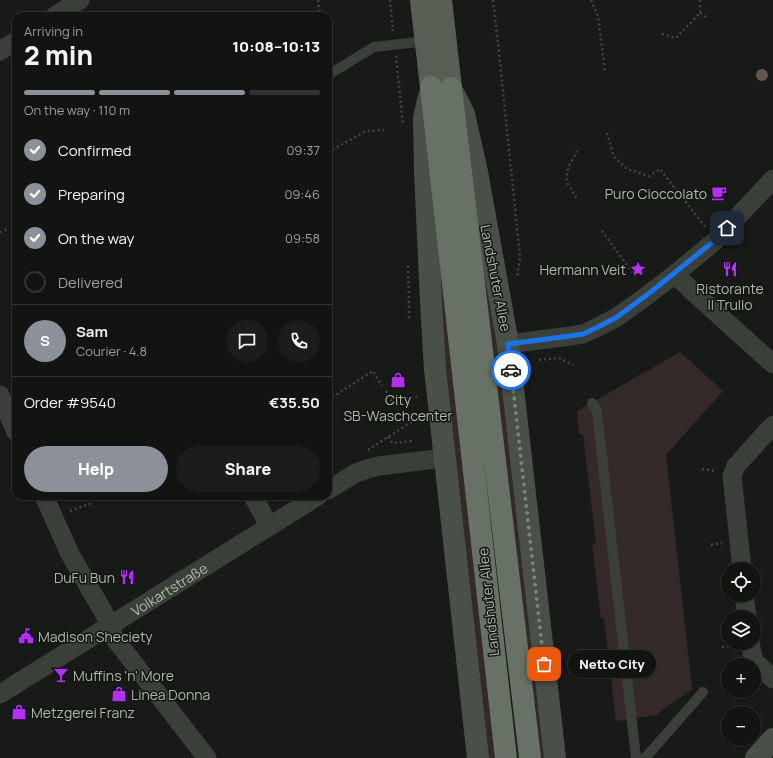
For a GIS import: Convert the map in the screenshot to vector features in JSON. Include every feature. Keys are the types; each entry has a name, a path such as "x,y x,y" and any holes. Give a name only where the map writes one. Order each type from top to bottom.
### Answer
{"highway":[{"name":"Landshuter Allee","path":"441,88 506,758"},
{"name":"Landshuter Allee","path":"441,88 530,758"}],"main road":[{"name":"Landshuter Allee","path":"421,0 426,41 441,88 464,114 477,172 508,344 555,758"},
{"name":"Landshuter Allee","path":"441,0 441,88 424,118 434,362 478,758"},
{"path":"756,758 773,739"}],"street":[{"path":"0,51 12,44"},
{"path":"508,344 583,334 617,317 675,274 717,238 773,179"},
{"path":"675,274 773,364"},
{"path":"0,395 12,423"},
{"path":"741,562 732,476 736,466 773,425"},
{"path":"332,488 352,475 367,469 379,466 444,458"},
{"path":"46,500 70,554 104,613 115,639 207,758"},
{"path":"255,500 269,526"},
{"name":"Volkartstraße","path":"0,694 311,500"},
{"path":"752,650 754,661 773,679"}],"lane":[{"path":"332,73 374,47 426,41"},
{"path":"592,403 597,411 636,758"},
{"path":"644,758 703,692"}],"path":[{"path":"318,0 320,12"},
{"path":"390,0 404,128"},
{"path":"492,0 520,257 516,278"},
{"path":"592,0 598,16 605,71"},
{"path":"662,34 676,38 700,13 700,0"},
{"path":"700,13 707,18"},
{"path":"332,150 366,131 384,130"},
{"path":"607,133 614,157 627,168 649,176 660,168 703,226 717,238"},
{"path":"576,198 568,184 566,173 577,151"},
{"path":"0,232 8,229"},
{"path":"602,231 636,276"},
{"path":"408,261 409,321"},
{"path":"539,360 559,358 573,365"},
{"path":"332,397 373,371 382,386"},
{"path":"386,391 391,400 417,397"},
{"path":"364,452 419,417"},
{"path":"388,437 392,443 412,441"},
{"path":"702,469 716,471"},
{"path":"53,518 92,503"}],"shaded area":[{"path":"480,255 495,316 547,758 540,758"},
{"path":"439,260 442,261 460,444 495,758 486,758 444,380"},
{"path":"680,352 723,391 666,455 692,689 656,715 616,721 604,618 601,618 592,544 596,544 583,434 579,434 577,411"}],"way so far":[{"path":"511,370 544,664"}],"place":[{"name":"Puro Cioccolato","path":"719,193"},
{"name":"Hermann Veit","path":"638,269"},
{"name":"Ristorante Il Trullo","path":"730,269"},
{"name":"City SB-Waschcenter","path":"398,380"},
{"name":"DuFu Bun","path":"127,577"},
{"name":"Madison Sheciety","path":"26,636"},
{"name":"Netto City","path":"544,664"},
{"name":"Muffins 'n' More","path":"61,675"},
{"name":"Linea Donna","path":"119,694"},
{"name":"Metzgerei Franz","path":"19,712"}],"route":[{"path":"511,370 508,344 583,334 617,317 675,274 727,228"}]}
